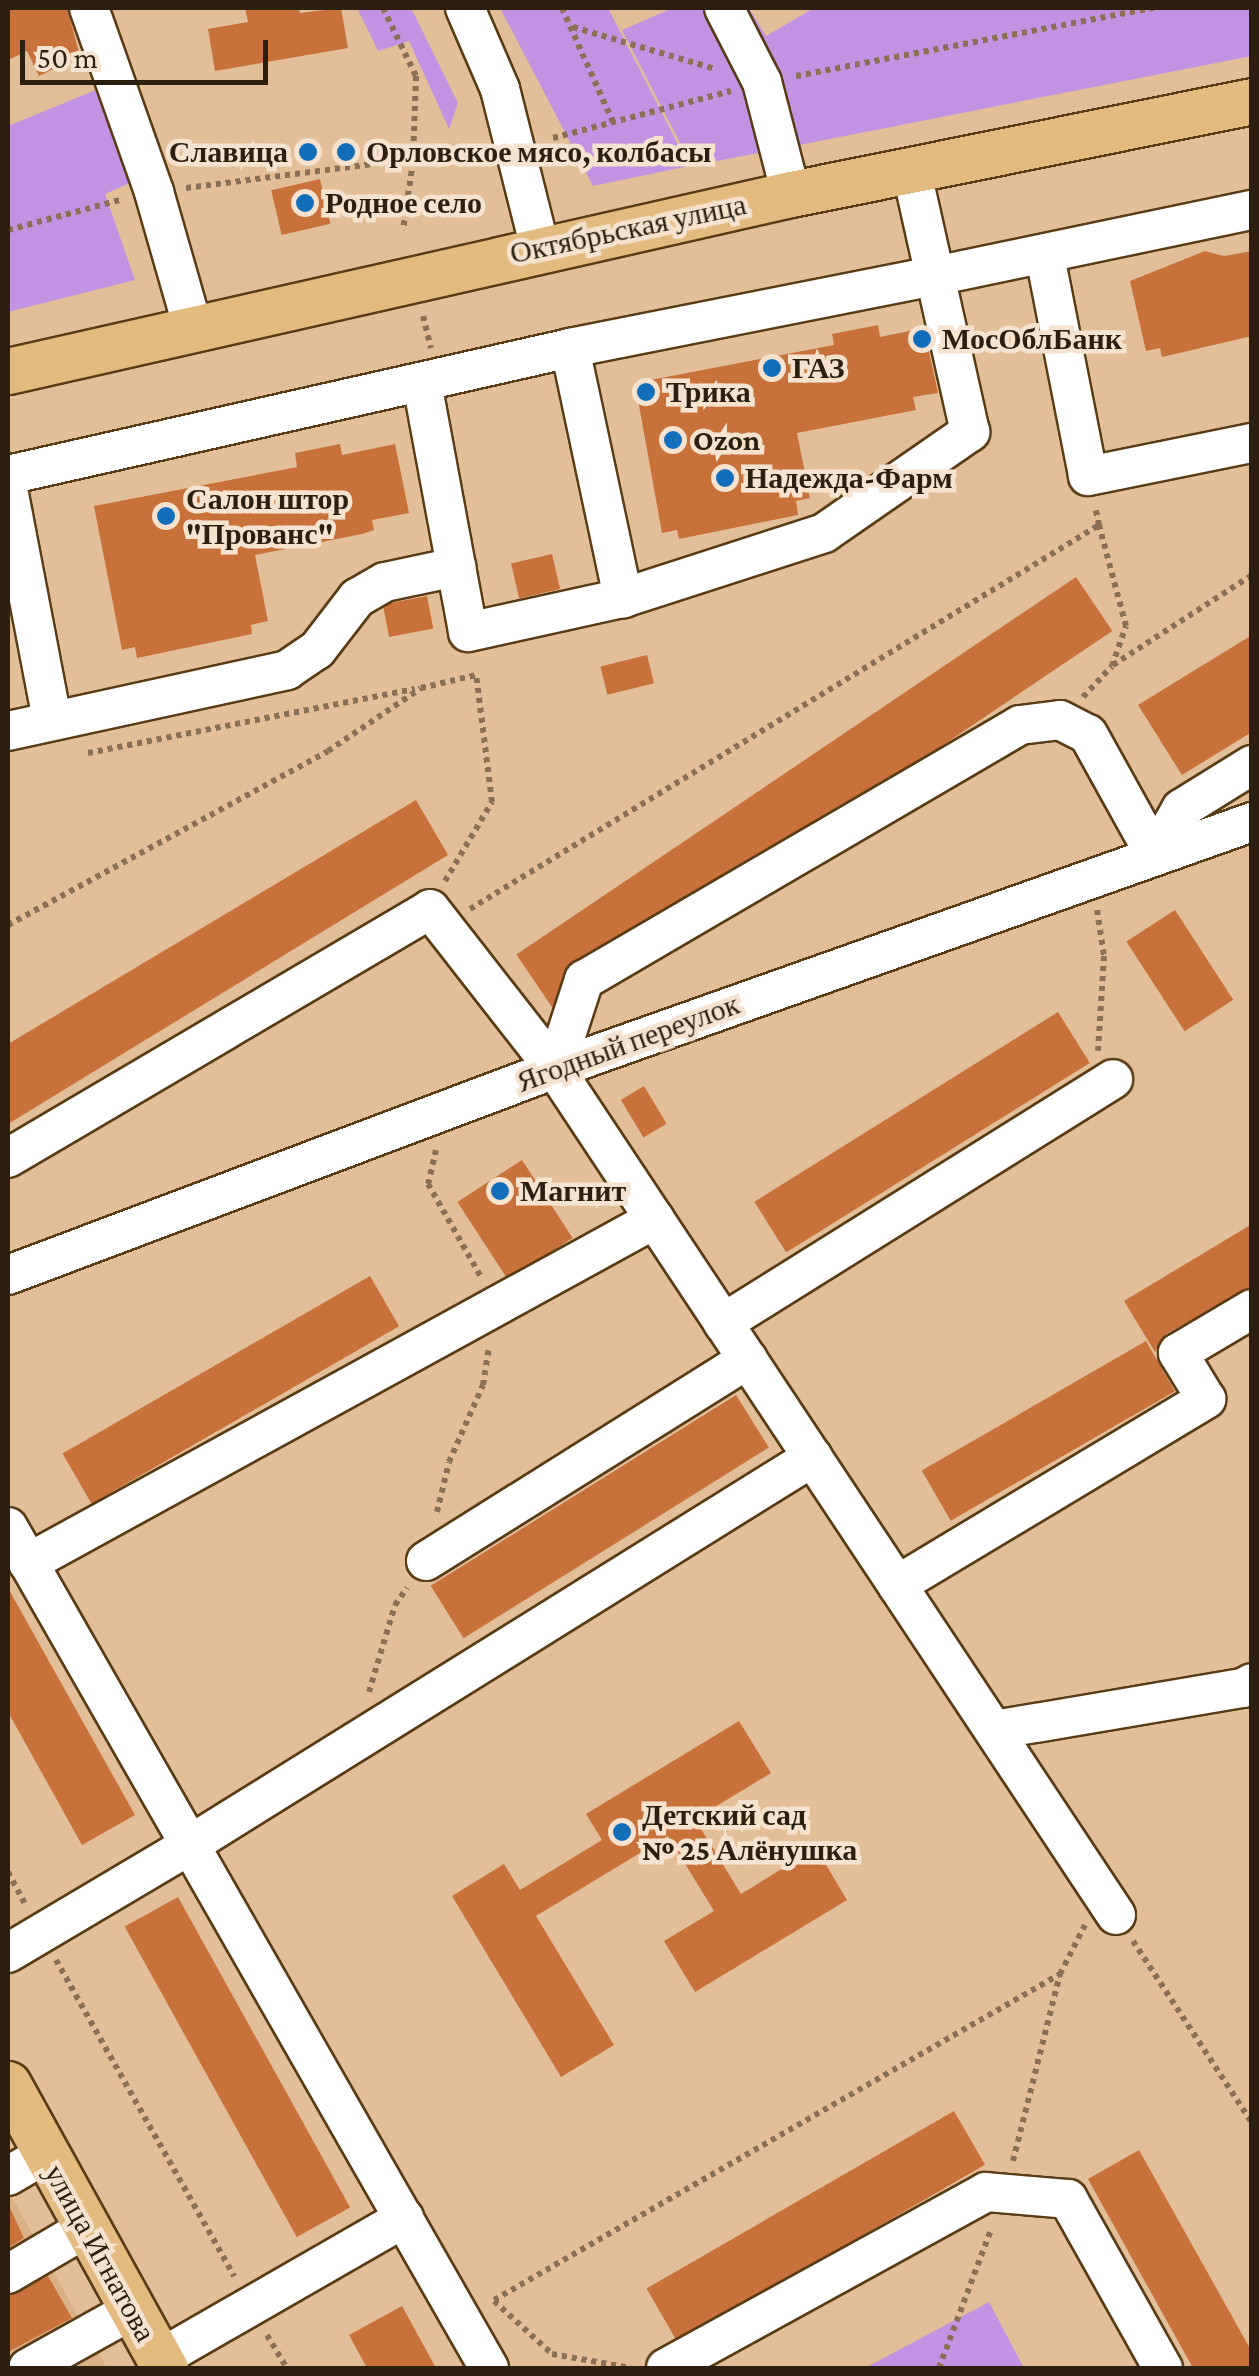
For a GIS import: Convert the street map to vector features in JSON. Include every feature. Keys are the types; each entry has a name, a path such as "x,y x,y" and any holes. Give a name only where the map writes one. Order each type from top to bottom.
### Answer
{"main road":[{"name":"Октябрьская улица","path":"8,372 540,248 1252,101"},
{"name":"улица Игнатова","path":"8,2084 26,2165 86,2228 162,2364"}],"street":[{"path":"89,8 154,192 193,328"},
{"path":"465,8 500,89 540,248"},
{"path":"724,8 762,82 791,194"},
{"path":"422,382 468,632 624,598 824,532 970,432 911,169"},
{"path":"8,475 570,348 1045,256 1252,210"},
{"path":"1045,256 1088,476 1252,444"},
{"path":"570,348 624,598"},
{"path":"8,489 52,720"},
{"path":"8,731 287,670 317,650 357,598 385,582 456,567"},
{"path":"555,1068 584,980 1020,725 1060,720 1088,734 1155,856"},
{"path":"1155,856 1181,808 1252,766"},
{"name":"Ягодный переулок","path":"8,1274 555,1068 1252,822"},
{"path":"8,1158 437,917 555,1068 1109,1904"},
{"path":"723,1322 1102,1085"},
{"path":"28,1563 655,1219"},
{"path":"897,1584 1206,1399 1178,1353 1252,1309"},
{"path":"426,1560 748,1359"},
{"path":"8,1954 813,1457"},
{"path":"8,1527 489,2368"},
{"path":"994,1730 1243,1688 1252,1683"},
{"path":"666,2368 986,2192 1068,2199 1163,2368"},
{"path":"162,2364 404,2218"},
{"path":"8,2274 86,2228"},
{"path":"28,2368 132,2310"}],"path":[{"path":"383,8 416,76 413,161 403,230"},
{"path":"562,8 614,124"},
{"path":"553,138 762,82 1154,8"},
{"path":"573,28 762,82"},
{"path":"8,230 154,192 487,150"},
{"path":"1088,476 1126,626 1112,666"},
{"path":"437,917 1099,525"},
{"path":"1060,720 1112,666 1252,575"},
{"path":"437,917 492,802 468,632"},
{"path":"83,754 476,675"},
{"path":"8,924 328,751 421,688"},
{"path":"1093,877 1104,956 1099,1048 1102,1085"},
{"path":"354,1742 395,1604 426,1560"},
{"path":"8,1872 286,2368"},
{"path":"939,2368 1005,2194 1060,1974 1109,1904 1252,2123"},
{"path":"494,2300 1060,1974"},
{"path":"481,2288 552,2354 631,2368"}],"shaded area":[{"path":"357,8 411,8 458,103 449,129 409,41 378,51"},
{"path":"500,8 608,8 689,166 593,186"},
{"path":"673,8 749,8 766,36 814,8 1251,8 1252,56 692,166 622,30"},
{"path":"96,90 130,183 105,194 135,280 8,312 8,126"},
{"path":"8,2190 103,2361 107,2368 8,2368"},
{"path":"989,2302 1024,2368 865,2368"}],"building":[{"path":"8,8 67,8 80,56 39,76 27,51 8,60"},
{"path":"245,8 299,8 300,13 341,8 348,48 215,71 208,29 248,22"},
{"path":"320,179 330,224 282,235 271,190"},
{"path":"1205,251 1224,256 1252,251 1252,336 1162,357 1160,348 1146,351 1130,281"},
{"path":"878,325 880,337 924,328 938,393 913,397 916,410 797,433 810,498 796,501 798,515 679,539 677,530 662,533 635,383 834,345 832,334"},
{"path":"340,444 342,455 395,444 409,513 372,520 374,530 362,534 255,555 268,621 251,625 252,634 137,658 135,647 122,650 94,506 297,467 295,453"},
{"path":"552,554 560,589 519,599 511,563"},
{"path":"1076,577 1112,631 553,1008 516,954"},
{"path":"427,596 433,628 389,637 383,605"},
{"path":"1252,635 1252,732 1182,775 1138,705"},
{"path":"647,655 654,683 607,695 600,667"},
{"path":"416,800 448,855 8,1124 8,1044"},
{"path":"1175,910 1233,1000 1185,1031 1126,942"},
{"path":"1058,1012 1090,1063 786,1253 754,1202"},
{"path":"644,1086 667,1124 644,1138 621,1100"},
{"path":"522,1160 573,1238 508,1280 457,1202"},
{"path":"1252,1224 1252,1287 1166,1334 1155,1352 1124,1301"},
{"path":"370,1276 399,1326 92,1504 63,1454"},
{"path":"1146,1341 1175,1391 951,1521 922,1470"},
{"path":"736,1395 769,1448 464,1638 431,1586"},
{"path":"8,1588 135,1815 82,1845 8,1712"},
{"path":"739,1721 771,1773 695,1819 741,1894 816,1848 847,1900 695,1992 664,1941 714,1911 668,1836 536,1916 614,2045 561,2077 452,1896 504,1864 520,1890 602,1840 586,1814"},
{"path":"178,1897 350,2207 297,2237 125,1927"},
{"path":"954,2111 985,2165 678,2342 647,2288"},
{"path":"1139,2150 1252,2352 1252,2368 1193,2368 1088,2179"},
{"path":"8,2204 24,2238 8,2248"},
{"path":"48,2276 72,2318 8,2352 8,2296"},
{"path":"402,2306 436,2368 367,2368 349,2335"}],"place":[{"name":"Славица","path":"308,152"},
{"name":"Орловское мясо, колбасы","path":"346,152"},
{"name":"Родное село","path":"305,203"},
{"name":"МосОблБанк","path":"922,339"},
{"name":"ГАЗ","path":"772,368"},
{"name":"Трика","path":"646,392"},
{"name":"Ozon","path":"673,440"},
{"name":"Надежда-Фарм","path":"725,478"},
{"name":"Салон штор \"Прованс\"","path":"166,516"},
{"name":"Магнит","path":"500,1191"},
{"name":"Детский сад № 25 Алёнушка","path":"622,1832"}]}
